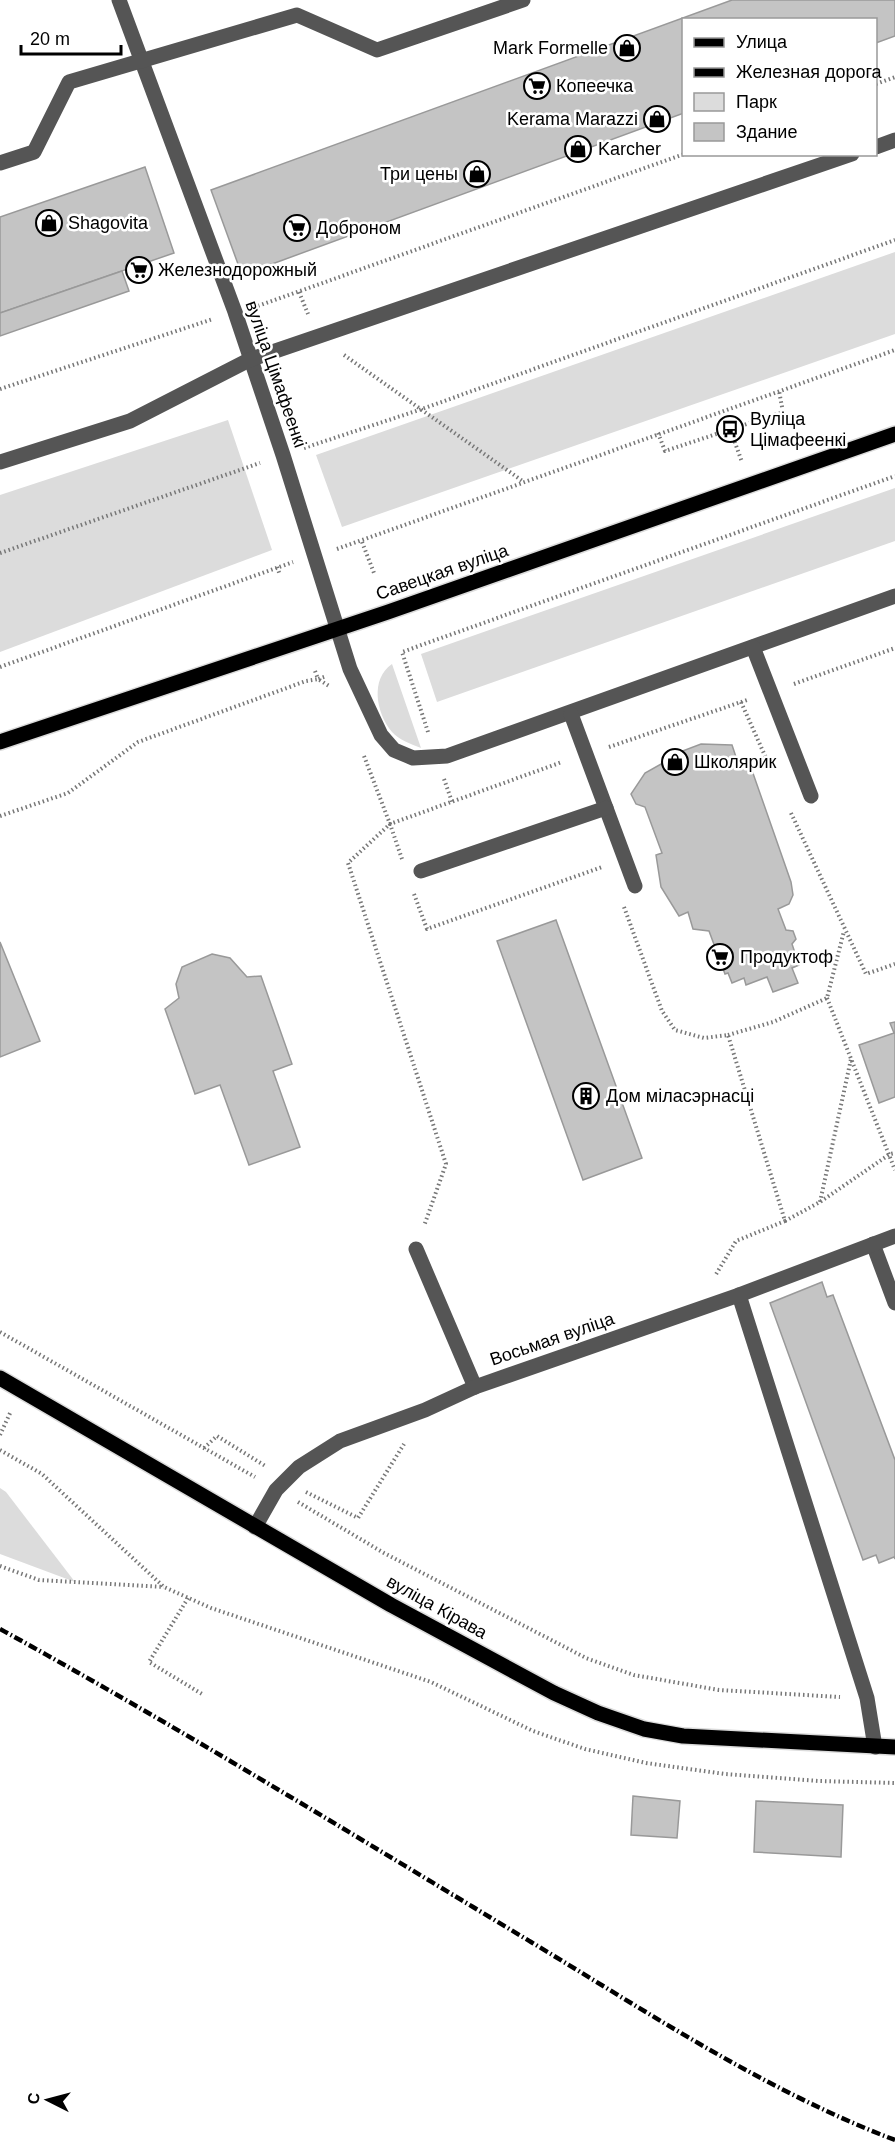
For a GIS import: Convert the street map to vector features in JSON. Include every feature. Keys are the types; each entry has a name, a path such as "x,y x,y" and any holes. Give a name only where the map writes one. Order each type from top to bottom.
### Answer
{"main road":[{"name":"Савецкая вуліца","path":"0,742 337,629 895,434"},
{"name":"вуліца Кірава","path":"0,1378 255,1527 515,1672 598,1713 645,1729 683,1736 895,1747"}],"street":[{"name":"вуліца Цімафеенкі","path":"119,0 235,312 249,360 283,455 350,669 381,735 394,750 413,758 447,756 571,714 895,596"},
{"path":"0,163 34,152 69,82 297,15 377,50 523,0"},
{"path":"877,147 895,140"},
{"path":"0,462 130,421 249,360 846,156"},
{"path":"753,647 811,796"},
{"path":"571,714 635,886"},
{"path":"421,871 606,808"},
{"name":"Восьмая вуліца","path":"255,1527 276,1490 299,1467 340,1441 424,1410 475,1387 739,1295 895,1236"},
{"path":"873,1244 895,1303"},
{"path":"416,1249 475,1387"},
{"path":"739,1295 867,1698 875,1747"}],"path":[{"path":"877,84 895,77"},
{"path":"0,389 299,292 682,155"},
{"path":"0,553 419,410 895,240"},
{"path":"299,292 318,336 419,410 524,482"},
{"path":"0,668 277,567 362,542 658,433 895,351"},
{"path":"658,433 665,451 783,412 779,391"},
{"path":"730,429 750,485"},
{"path":"452,802 402,652 895,476"},
{"path":"362,542 374,573"},
{"path":"277,567 280,575"},
{"path":"315,671 318,679"},
{"path":"741,702 770,768"},
{"path":"0,816 68,793"},
{"path":"790,811 866,974 895,964"},
{"path":"390,825 348,863 446,1164 416,1249"},
{"path":"427,929 609,865"},
{"path":"621,898 662,1011 675,1030 704,1038 728,1035 773,1022 827,998"},
{"path":"844,931 827,998 892,1154 895,1170"},
{"path":"728,1035 785,1221"},
{"path":"820,1202 851,1058"},
{"path":"695,1310 736,1241 785,1221 820,1202 892,1154"},
{"path":"0,1332 384,1552 586,1658 634,1675 719,1690 867,1698"},
{"path":"311,1495 358,1518 424,1410"},
{"path":"204,1448 217,1436"},
{"path":"0,1450 42,1474 164,1587 188,1598 431,1682 533,1731 585,1749 646,1763 725,1774 895,1783"},
{"path":"0,1566 39,1580 164,1587"},
{"path":"188,1598 149,1662 201,1694"}],"green space":[{"path":"895,252 895,334 342,527 316,455"},
{"path":"228,420 272,550 0,652 0,495"},
{"path":"895,488 895,541 437,702 421,654"},
{"path":"392,664 421,748 395,735 382,715 378,687 380,678"},
{"path":"0,1488 6,1492 75,1582 0,1554"}],"building":[{"path":"732,0 895,0 895,36 877,43 877,18 683,18"},
{"path":"682,18 682,114 242,275 211,190"},
{"path":"145,167 174,253 0,313 0,217"},
{"path":"122,271 129,291 0,336 0,313"},
{"path":"701,744 732,745 738,763 748,759 791,882 793,895 789,904 778,909 786,930 793,931 796,939 792,944 799,965 792,968 798,983 773,992 767,977 746,985 744,978 732,983 728,973 725,974 709,931 693,929 688,912 679,916 661,887 656,855 662,853 645,807 636,804 631,794 645,773 663,763 664,758"},
{"name":"Дом міласэрнасці","path":"556,920 642,1158 583,1180 497,941"},
{"path":"0,942 40,1041 0,1057"},
{"path":"212,954 230,958 247,977 261,976 292,1064 273,1071 300,1147 249,1165 220,1085 195,1094 165,1009 179,998 176,984 182,967"},
{"path":"895,1022 895,1097 879,1103 859,1045 894,1033 890,1023"},
{"path":"822,1282 827,1297 833,1295 895,1460 895,1559 894,1557 879,1563 876,1555 863,1560 770,1303"},
{"path":"633,1796 680,1801 677,1838 631,1835"},
{"path":"756,1801 843,1805 841,1857 754,1852"}],"railway":[{"path":"0,1629 267,1783 754,2075 847,2120 895,2140"}],"place":[{"name":"Mark Formelle","path":"627,48"},
{"name":"Копеечка","path":"537,86"},
{"name":"Kerama Marazzi","path":"657,119"},
{"name":"Karcher","path":"578,149"},
{"name":"Три цены","path":"477,174"},
{"name":"Shagovita","path":"49,223"},
{"name":"Доброном","path":"297,228"},
{"name":"Железнодорожный","path":"139,270"},
{"name":"Вуліца Цімафеенкі","path":"730,429"},
{"name":"Школярик","path":"675,762"},
{"name":"Продуктоф","path":"720,957"},
{"name":"Дом міласэрнасці","path":"586,1096"}]}
